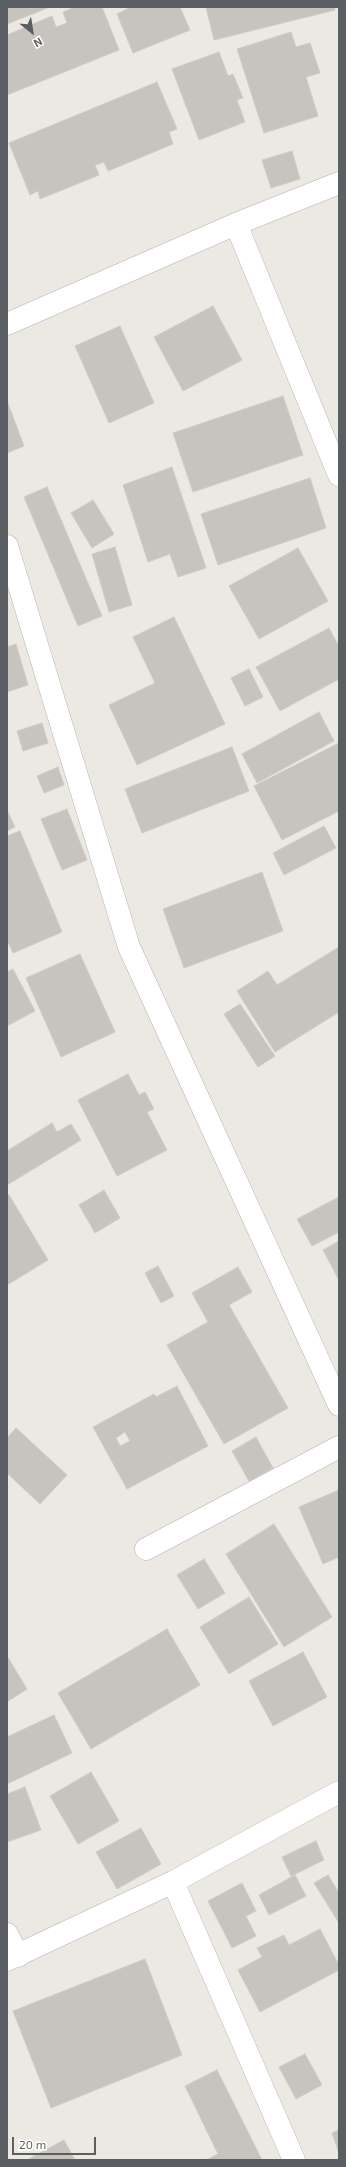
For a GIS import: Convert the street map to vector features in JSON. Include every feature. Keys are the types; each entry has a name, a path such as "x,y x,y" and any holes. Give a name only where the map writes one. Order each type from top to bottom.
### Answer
{"street":[{"path":"7,324 236,224 339,183"},
{"path":"236,224 339,475"},
{"path":"7,546 129,947 339,1405"},
{"path":"146,1549 339,1447"},
{"path":"7,1934 12,1958 173,1882 339,1792"},
{"path":"173,1882 294,2160"}],"building":[{"path":"7,7 50,7 7,24"},
{"path":"75,7 102,7 119,50 7,95 7,35 52,16 56,27 67,23 63,12"},
{"path":"131,7 180,7 190,30 133,53 117,14"},
{"path":"206,7 334,7 335,10 214,40"},
{"path":"291,32 296,47 310,43 320,73 306,77 318,116 264,133 237,49"},
{"path":"219,52 228,76 233,74 243,98 237,100 245,122 199,140 172,69"},
{"path":"157,82 177,129 169,132 173,144 108,171 104,162 95,165 99,175 40,199 38,191 30,195 9,143"},
{"path":"292,151 300,179 271,188 262,160"},
{"path":"213,306 242,360 183,391 154,337"},
{"path":"120,326 154,403 109,423 75,346"},
{"path":"283,396 303,455 193,492 173,433"},
{"path":"7,401 24,446 7,453"},
{"path":"172,467 206,568 178,577 170,554 148,562 123,485"},
{"path":"310,478 326,528 218,565 201,514"},
{"path":"47,487 102,616 78,626 24,497"},
{"path":"93,500 114,534 92,548 71,513"},
{"path":"115,547 132,605 109,612 92,554"},
{"path":"298,548 328,601 259,639 229,586"},
{"path":"174,617 225,724 137,765 109,705 155,683 133,637"},
{"path":"329,628 339,647 339,679 280,711 256,667"},
{"path":"16,644 28,685 7,692 7,647"},
{"path":"249,669 263,697 245,706 231,678"},
{"path":"319,712 334,741 257,783 242,754"},
{"path":"42,723 48,743 23,751 17,731"},
{"path":"339,743 339,811 282,840 254,786"},
{"path":"232,747 249,791 142,833 125,789"},
{"path":"58,767 64,785 44,793 37,776"},
{"path":"67,809 87,860 62,870 41,819"},
{"path":"7,810 15,827 7,831"},
{"path":"324,826 336,848 284,875 273,853"},
{"path":"20,831 62,932 13,953 7,940 7,836"},
{"path":"262,872 283,931 184,968 163,909"},
{"path":"339,947 339,1012 275,1052 237,991 268,971 277,985"},
{"path":"80,954 115,1032 61,1057 26,978"},
{"path":"13,969 35,1011 7,1026 7,972"},
{"path":"240,1004 275,1056 258,1067 224,1014"},
{"path":"128,1074 139,1095 145,1092 154,1109 147,1112 167,1150 117,1176 78,1100"},
{"path":"52,1123 57,1132 71,1124 81,1140 7,1185 7,1151"},
{"path":"104,1190 120,1218 95,1233 79,1205"},
{"path":"9,1195 48,1260 7,1285 7,1197"},
{"path":"339,1197 339,1232 312,1246 297,1219"},
{"path":"339,1241 339,1280 323,1250"},
{"path":"158,1266 174,1296 161,1303 145,1273"},
{"path":"238,1267 252,1292 229,1305 288,1408 224,1444 167,1345 208,1322 192,1293"},
{"path":"177,1386 208,1446 127,1489 93,1427 154,1394 156,1397","holes":["125,1432 130,1441 120,1446 116,1438"]},
{"path":"16,1428 67,1475 40,1504 7,1473 7,1438"},
{"path":"256,1437 273,1468 249,1481 232,1451"},
{"path":"339,1490 339,1557 323,1564 299,1507"},
{"path":"274,1524 332,1617 284,1647 226,1554"},
{"path":"204,1559 225,1593 198,1609 177,1575"},
{"path":"249,1597 278,1644 229,1674 200,1627"},
{"path":"167,1629 200,1685 91,1749 58,1693"},
{"path":"303,1652 327,1697 273,1726 249,1681"},
{"path":"7,1656 27,1689 7,1702"},
{"path":"54,1715 72,1753 7,1784 7,1737"},
{"path":"91,1772 119,1821 78,1844 50,1796"},
{"path":"25,1787 41,1830 7,1842 7,1794"},
{"path":"141,1828 161,1864 117,1889 96,1852"},
{"path":"316,1841 324,1860 291,1876 282,1857"},
{"path":"295,1875 306,1896 269,1915 259,1895"},
{"path":"328,1875 339,1893 339,1923 314,1883"},
{"path":"242,1883 256,1911 246,1916 256,1936 232,1948 208,1901"},
{"path":"320,1929 339,1965 339,1970 260,2012 238,1970 262,1957 257,1948 284,1935 289,1945"},
{"path":"145,1959 182,2055 51,2108 13,2011"},
{"path":"305,2054 322,2085 296,2099 279,2067"},
{"path":"217,2070 262,2160 206,2160 218,2154 185,2086"},
{"path":"339,2130 339,2153 332,2133"},
{"path":"64,2140 75,2160 27,2160"}]}
